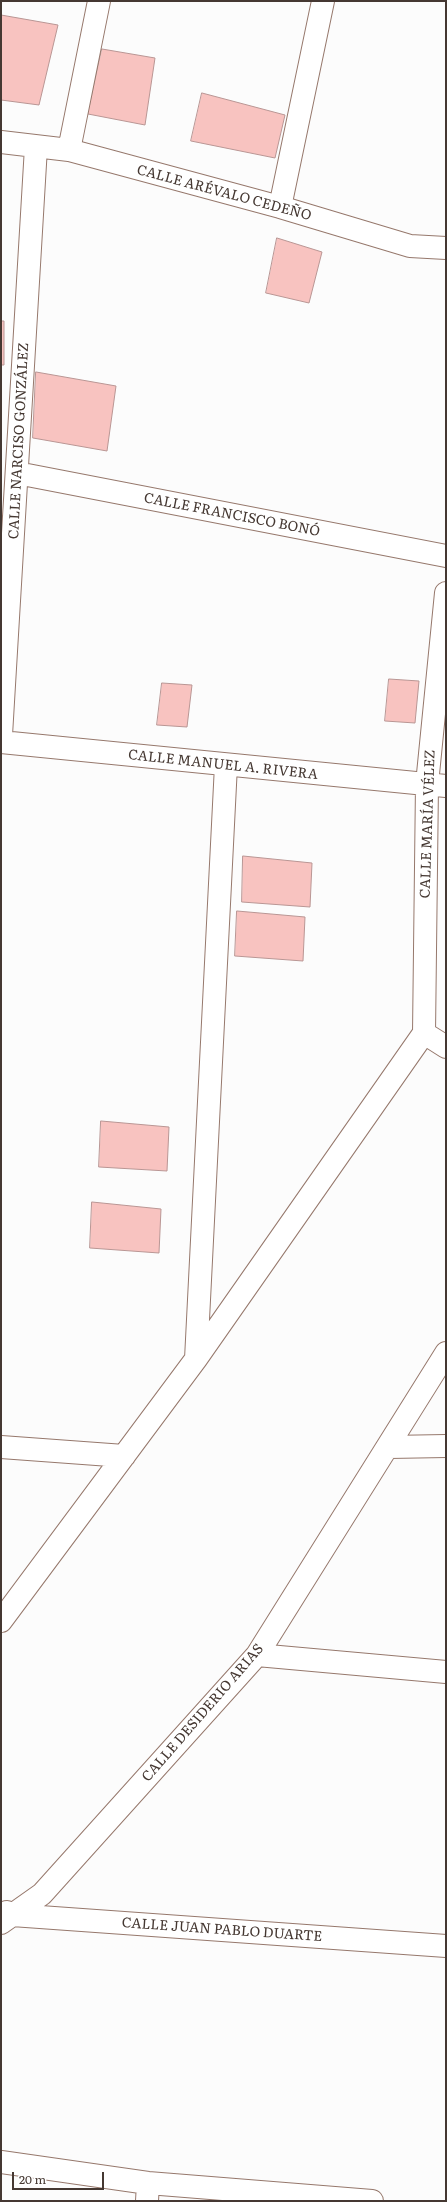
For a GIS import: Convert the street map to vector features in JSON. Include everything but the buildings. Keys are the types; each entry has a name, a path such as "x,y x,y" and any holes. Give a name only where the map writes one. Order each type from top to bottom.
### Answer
{"street":[{"path":"69,150 99,1"},
{"path":"280,207 323,1"},
{"name":"CALLE ARÉVALO CEDEÑO","path":"1,142 69,150 280,207 410,246 446,248"},
{"name":"CALLE NARCISO GONZÁLEZ","path":"1,735 36,147"},
{"name":"CALLE FRANCISCO BONÓ","path":"17,473 446,556"},
{"name":"CALLE MARÍA VÉLEZ","path":"424,1033 446,592"},
{"name":"CALLE MANUEL A. RIVERA","path":"1,742 226,766 436,785"},
{"path":"196,1359 226,766"},
{"path":"1,1621 196,1359 424,1033 446,1047"},
{"name":"CALLE DESIDERIO ARIAS","path":"5,1916 42,1894 257,1654 389,1447 446,1353"},
{"path":"389,1447 446,1446"},
{"path":"1,1447 124,1456"},
{"path":"257,1654 446,1672"},
{"name":"CALLE JUAN PABLO DUARTE","path":"5,1916 446,1946"},
{"path":"1,2162 148,2192 372,2201"}]}
